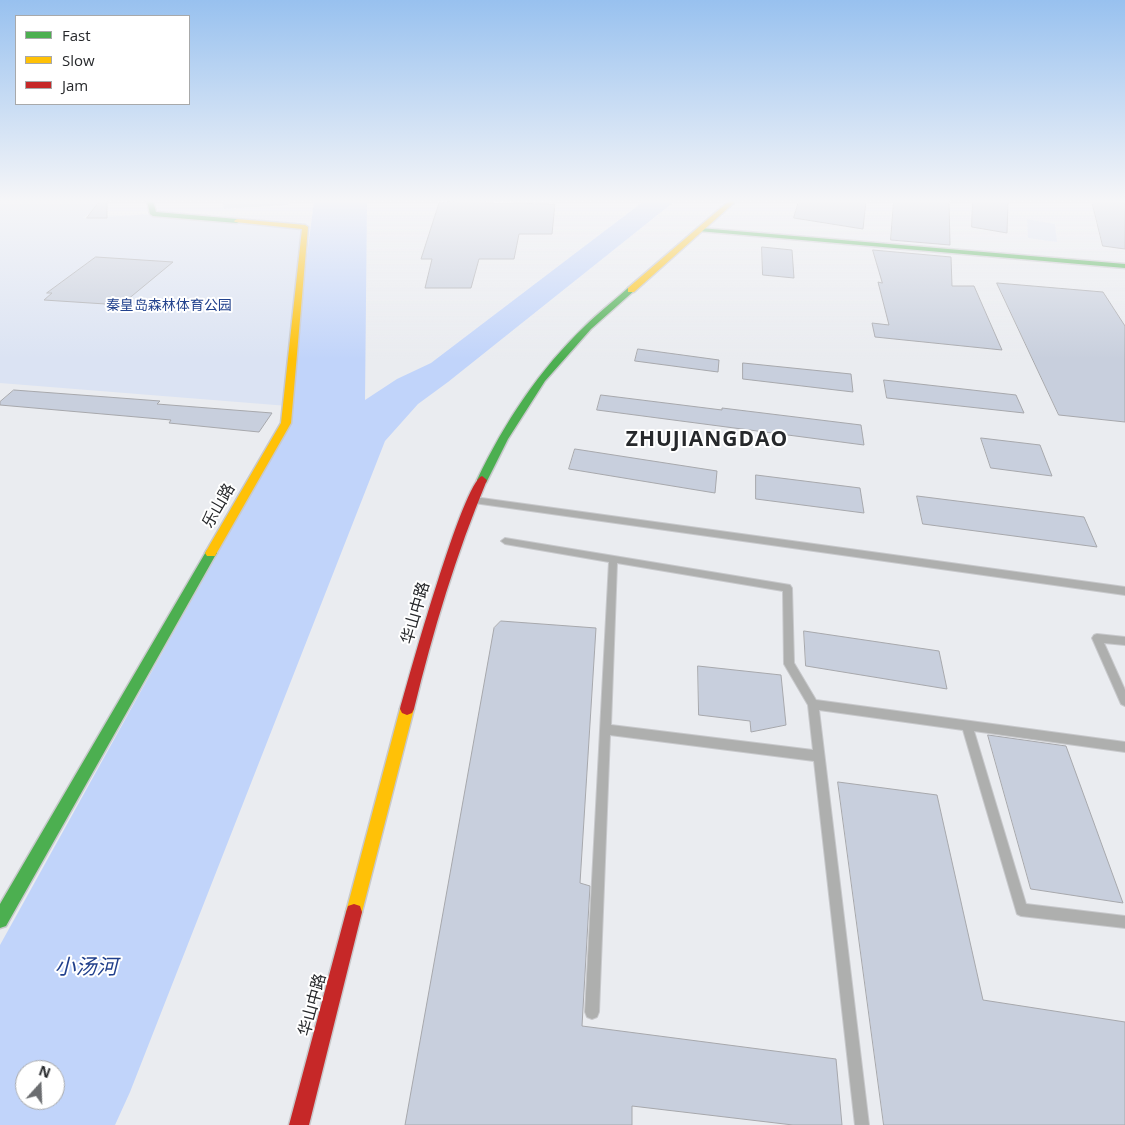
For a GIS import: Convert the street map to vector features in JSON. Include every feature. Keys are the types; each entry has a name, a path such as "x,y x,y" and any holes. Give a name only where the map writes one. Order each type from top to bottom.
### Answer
{"street":[{"name":"乐山路","path":"0,920 286,424 303,254"},
{"name":"华山中路","path":"299,1125 426,635 447,565 472,499 507,431 545,374 581,333 673,254"},
{"path":"977,254 1125,266"}],"lane":[{"path":"472,499 1125,591"},
{"path":"505,541 787,588 789,664 813,704 862,1125"},
{"path":"592,1012 613,559"},
{"path":"1125,641 1097,638 1125,701"},
{"path":"813,704 1125,747"},
{"path":"967,726 1021,910 1125,922"},
{"path":"605,729 819,756"}],"green space":[{"name":"秦皇岛森林体育公园","path":"0,254 302,254 288,406 0,383"}],"water":[{"name":"小汤河","path":"307,254 366,254 365,400 397,379 431,363 575,254 609,254 418,404 385,441 130,1092 115,1125 0,1125 0,945 284,433"}],"building":[{"path":"423,254 515,254 514,259 479,259 471,288 425,288 432,259 421,259"},
{"path":"762,254 792,254 794,278 763,275"},
{"path":"874,254 912,254 951,257 952,286 974,286 1002,350 875,337 872,323 889,325 878,282 882,283"},
{"path":"96,257 173,262 121,305 44,300 52,293 47,293"},
{"path":"997,283 1103,292 1125,326 1125,422 1059,415"},
{"path":"638,349 719,360 718,372 635,361"},
{"path":"743,363 851,374 853,392 743,379"},
{"path":"884,380 1016,395 1024,413 887,398"},
{"path":"14,390 160,401 157,404 272,413 259,432 169,423 171,420 0,405 0,402"},
{"path":"601,395 861,425 864,445 597,410"},
{"path":"981,438 1040,445 1052,476 991,468"},
{"path":"575,449 717,471 715,493 569,469"},
{"path":"756,475 860,488 864,513 756,499"},
{"path":"917,496 1084,517 1097,547 923,524"},
{"path":"501,621 596,628 580,883 590,886 582,1026 836,1059 842,1125 793,1125 632,1106 632,1125 405,1125 494,628"},
{"path":"804,631 939,651 947,689 806,666"},
{"path":"698,666 781,675 786,725 751,732 750,721 699,715"},
{"path":"988,735 1066,746 1123,903 1031,889"},
{"path":"838,782 937,795 983,1000 1125,1022 1125,1125 884,1125"}],"traffic: fast":[{"path":"977,254 1125,266"},
{"path":"482,480 515,418 556,361 588,327 631,290"},
{"path":"0,920 211,553"}],"traffic: slow":[{"path":"211,553 286,423 302,254"},
{"path":"631,290 673,254"},
{"path":"354,912 407,709"}],"traffic: jam":[{"path":"407,709 440,593 459,536 482,480"},
{"path":"299,1125 354,912"}],"district":[{"name":"ZHUJIANGDAO","path":"707,440"}]}
